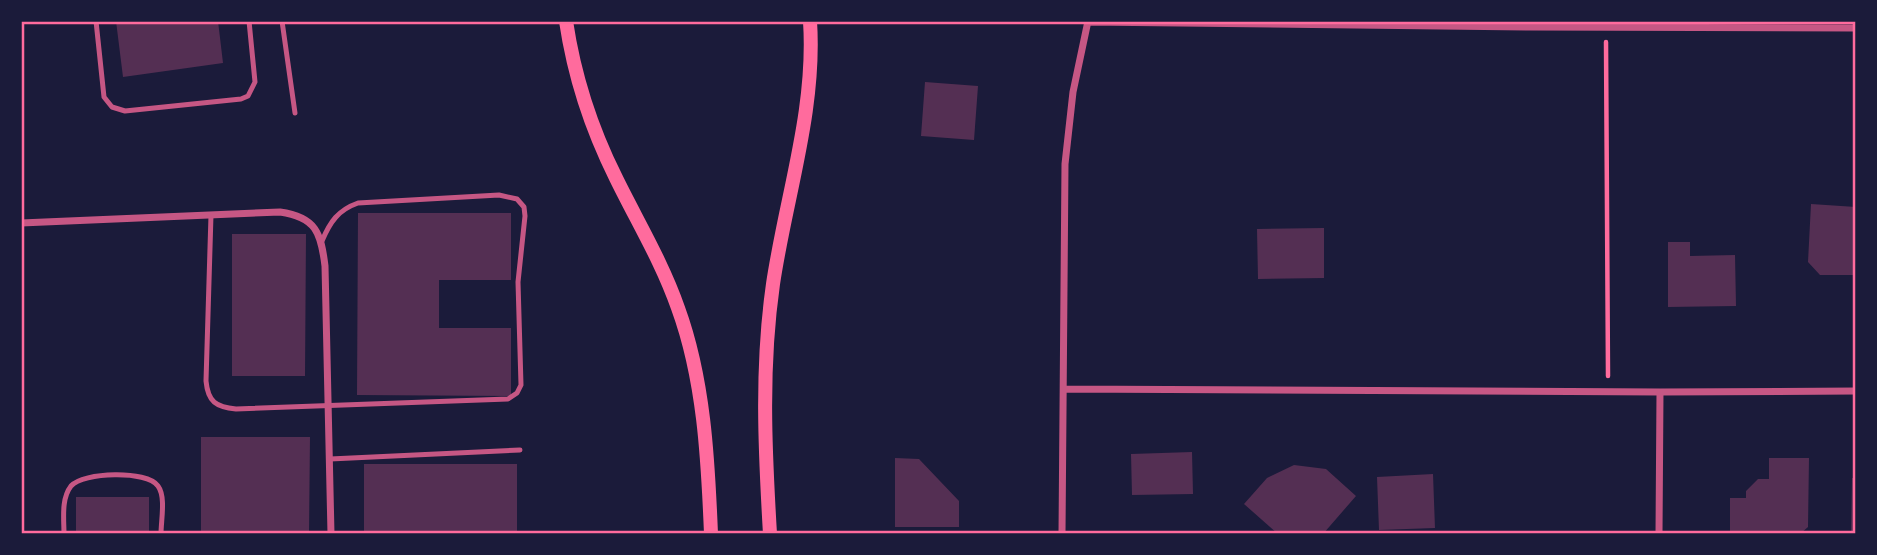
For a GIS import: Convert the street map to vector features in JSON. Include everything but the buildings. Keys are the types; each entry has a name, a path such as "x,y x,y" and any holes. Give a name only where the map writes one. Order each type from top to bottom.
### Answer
{"main road":[{"path":"566,21 590,116 615,176 666,274 690,347 703,423 711,534"},
{"path":"770,534 764,422 768,333 782,236 804,129 811,61 810,21"}],"street":[{"path":"1062,534 1065,164 1073,92 1088,21 1856,28"},
{"path":"21,223 280,212 298,215 313,225 322,241 325,266 331,534"},
{"path":"1064,389 1856,391"},
{"path":"1659,534 1660,392"}],"lane":[{"path":"96,21 104,97 112,107 125,111 241,99 248,96 255,82 249,21"},
{"path":"282,21 295,113"},
{"path":"211,215 207,393 214,402 224,408 509,399 517,393 521,385 518,268 525,216 524,206 517,199 509,196 358,203 346,207 336,215 322,241"},
{"path":"330,459 520,450"},
{"path":"64,534 65,498 72,485 84,477 124,476 148,477 156,483 161,492 161,534"}],"path":[{"path":"1606,27 1608,392"}]}
